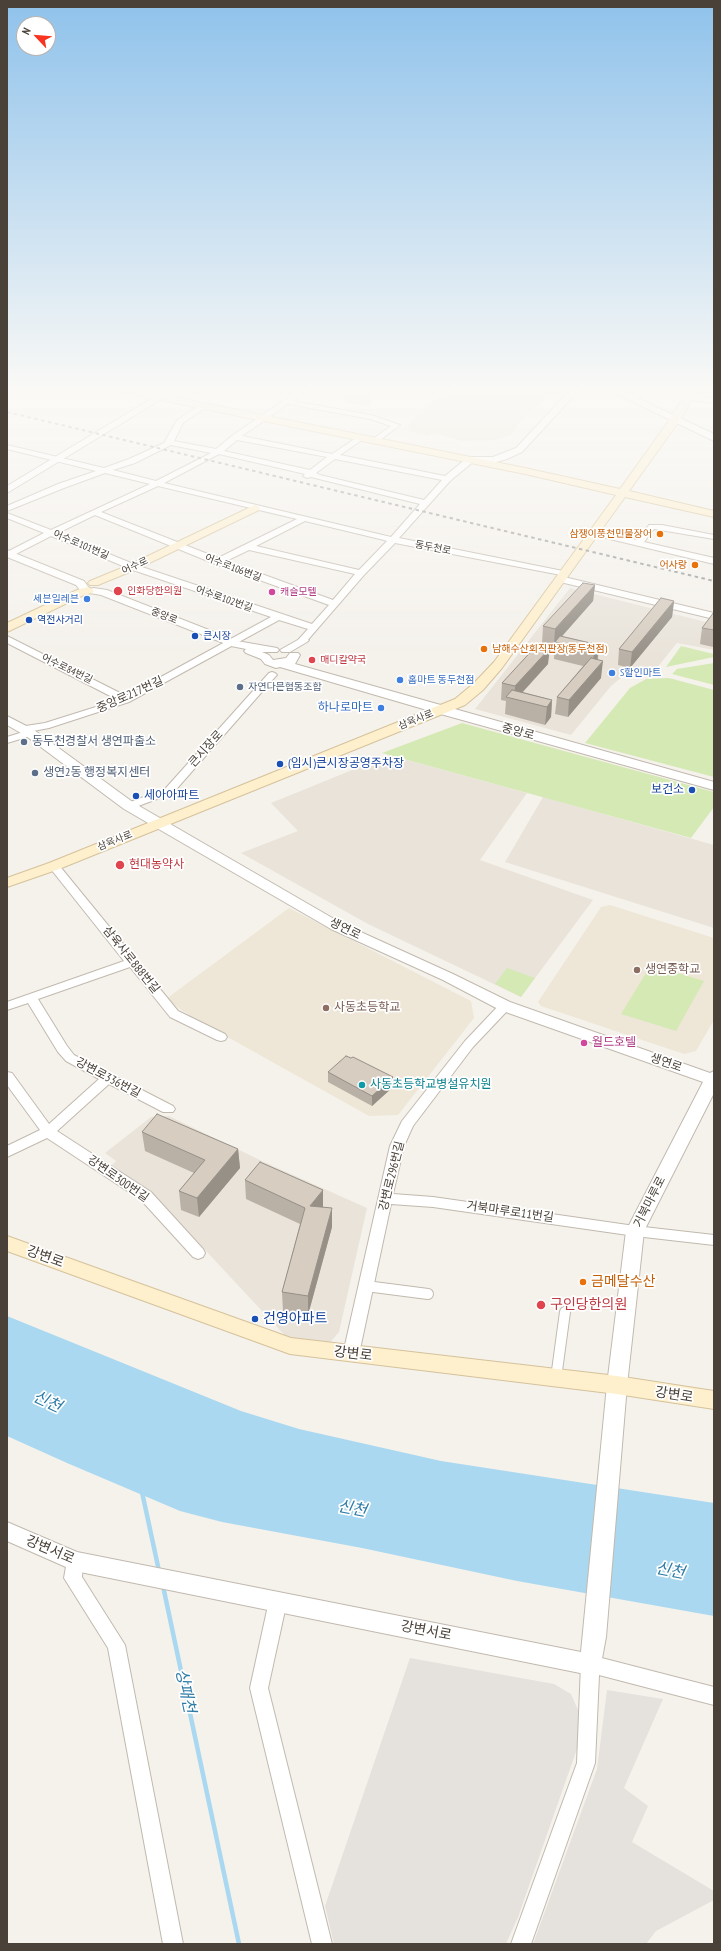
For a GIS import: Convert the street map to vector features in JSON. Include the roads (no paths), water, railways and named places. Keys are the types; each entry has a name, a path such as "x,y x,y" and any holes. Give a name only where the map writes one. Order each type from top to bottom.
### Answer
{"main road":[{"path":"558,479 714,514"},
{"name":"삼육사로","path":"7,883 54,866 460,702 493,670 592,532 632,479"},
{"name":"어수로","path":"7,628 255,508"},
{"name":"강변로","path":"7,1243 290,1346 617,1385 714,1400"}],"street":[{"path":"7,490 25,479"},
{"path":"7,509 80,479"},
{"name":"동두천로","path":"138,479 302,520 561,576 714,616"},
{"path":"8,553 93,512 126,499 166,479"},
{"path":"326,479 426,503"},
{"path":"274,663 302,645 303,640 315,628 361,573 393,540 447,479"},
{"path":"93,512 176,546"},
{"name":"어수로101번길","path":"7,515 133,567"},
{"path":"218,562 302,520"},
{"path":"640,543 652,527 662,527 714,537"},
{"path":"592,532 714,561"},
{"name":"어수로106번길","path":"176,546 335,604"},
{"path":"247,547 361,573"},
{"name":"중앙로","path":"8,553 232,643 274,663"},
{"name":"어수로102번길","path":"133,567 230,601 315,628"},
{"path":"232,643 279,616"},
{"name":"어수로84번길","path":"7,639 126,700"},
{"name":"중앙로217번길","path":"7,740 26,731 126,700 232,643"},
{"path":"274,663 291,661 291,653"},
{"path":"291,653 301,665 322,675"},
{"path":"274,663 292,672 300,670 322,675"},
{"name":"큰시장로","path":"129,806 169,791 274,663"},
{"name":"중앙로","path":"322,675 441,710 714,786"},
{"name":"생연로","path":"7,720 26,731 129,806 336,926 448,977 505,1006 714,1079"},
{"name":"삼육사로888번길","path":"54,866 174,1014 221,1037"},
{"path":"7,1006 132,962"},
{"name":"강변로336번길","path":"31,997 62,1049 70,1058 168,1110"},
{"name":"강변로296번길","path":"351,1354 397,1146 407,1124 469,1044 505,1006"},
{"name":"강변로300번길","path":"7,1076 48,1132 146,1196 198,1253"},
{"path":"7,1152 48,1132 108,1078"},
{"name":"거북마루로","path":"590,1664 595,1637 617,1385 635,1231 714,1079"},
{"name":"거북마루로11번길","path":"386,1199 433,1202 635,1231 714,1240"},
{"path":"366,1286 428,1294"},
{"path":"556,1378 565,1312"},
{"name":"강변서로","path":"7,1531 85,1563 590,1664"},
{"path":"85,1563 73,1578 116,1645 172,1944"},
{"path":"270,1600 259,1688 322,1944"},
{"path":"521,1944 586,1763 590,1664 714,1696"}],"water":[{"name":"신천","path":"7,1316 241,1411 299,1429 441,1461 714,1503 714,1616 517,1581 362,1548 222,1522 180,1511 7,1436"}],"waterway":[{"name":"상패천","path":"142,1492 159,1571"},
{"name":"상패천","path":"163,1586 239,1944"}],"railway":[{"path":"287,479 714,581"}],"place":[{"name":"삼쟁이풍천민물장어","path":"660,534"},
{"name":"어사랑","path":"695,565"},
{"name":"인화당한의원","path":"118,591"},
{"name":"캐슬모텔","path":"272,592"},
{"name":"세븐일레븐","path":"87,599"},
{"name":"역전사거리","path":"29,620"},
{"name":"큰시장","path":"195,636"},
{"name":"남해수산회직판장(동두천점)","path":"484,649"},
{"name":"매디칼약국","path":"312,660"},
{"name":"S할인마트","path":"612,673"},
{"name":"홈마트 동두천점","path":"400,680"},
{"name":"자연다믄협동조합","path":"240,687"},
{"name":"하나로마트","path":"381,708"},
{"name":"동두천경찰서 생연파출소","path":"24,742"},
{"name":"(임시)큰시장공영주차장","path":"280,764"},
{"name":"생연2동 행정복지센터","path":"35,773"},
{"name":"보건소","path":"692,790"},
{"name":"세아아파트","path":"136,796"},
{"name":"현대농약사","path":"120,865"},
{"name":"생연중학교","path":"637,970"},
{"name":"사동초등학교","path":"326,1008"},
{"name":"월드호텔","path":"584,1043"},
{"name":"사동초등학교병설유치원","path":"362,1085"},
{"name":"금메달수산","path":"583,1282"},
{"name":"구인당한의원","path":"541,1305"},
{"name":"건영아파트","path":"255,1319"}]}
